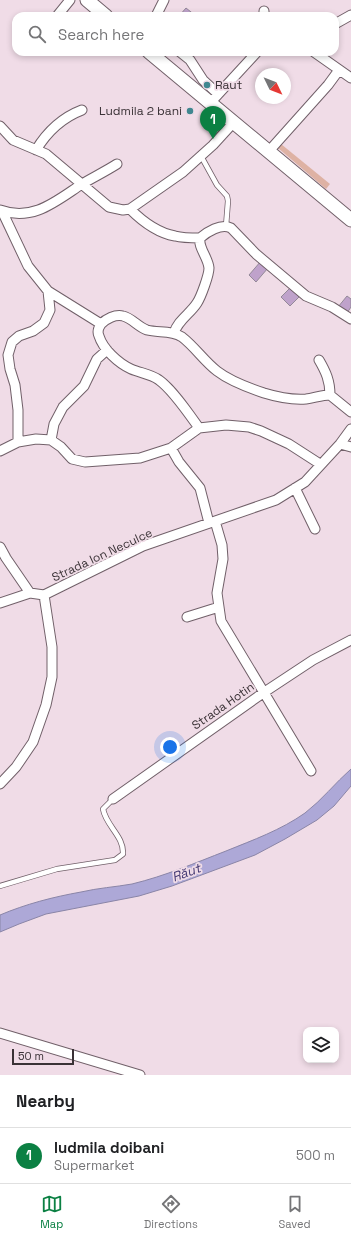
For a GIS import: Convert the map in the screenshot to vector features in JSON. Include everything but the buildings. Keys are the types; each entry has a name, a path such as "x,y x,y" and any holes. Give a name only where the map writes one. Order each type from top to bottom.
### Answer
{"main road":[{"path":"87,0 101,12"},
{"path":"155,56 214,98 234,122 351,220"}],"street":[{"path":"60,12 70,0"},
{"path":"158,12 164,0"},
{"path":"339,22 351,14"},
{"path":"185,56 190,60 214,98 254,56"},
{"path":"320,56 351,78"},
{"path":"269,151 328,85 339,70"},
{"path":"36,150 48,132 64,119 82,110"},
{"path":"0,126 13,140 46,154 109,207 123,210 130,209 183,172 202,156 234,122"},
{"path":"1,210 20,214 44,208 57,202 81,185 117,164"},
{"path":"130,209 147,223 168,235 200,238 214,230 226,226 234,231 256,254 306,296 332,307 351,319"},
{"path":"1,210 28,266 48,291 101,324"},
{"path":"174,333 176,328 197,303 209,269 200,244 200,238"},
{"path":"18,442 18,410 15,385 10,369 8,354 12,342 19,336 33,331 44,323 50,310 48,291"},
{"path":"199,428 160,381 129,368 107,350 98,335 101,324 105,320 113,316 123,316 139,327 148,330 174,333 189,343 218,372 264,393 291,399 308,399 321,395 330,395 351,412"},
{"path":"52,440 54,424 63,407 84,386 97,359 107,350"},
{"path":"319,360 330,382 330,395"},
{"path":"0,451 18,442 36,439 52,440 62,447 72,459 85,462 140,458 172,448 199,428 226,425 249,427 261,431 289,444 320,464"},
{"name":"Strada Ion Neculce","path":"30,593 44,596 143,546 276,500 305,482 340,444 351,429"},
{"path":"340,444 351,446"},
{"path":"172,448 179,462 200,488 222,545 223,559 217,593 221,621 311,771"},
{"path":"295,488 315,528"},
{"path":"0,547 30,593 0,603"},
{"path":"0,784 16,767 33,742 46,705 52,677 52,647 44,596"},
{"path":"187,617 219,607"},
{"name":"Strada Hotin","path":"113,799 263,692 313,660 351,640"},
{"path":"0,1033 140,1075"}],"lane":[{"path":"202,156 217,185 227,196 226,226"},
{"path":"0,886 57,869 115,860 123,854 124,846 104,817 103,808 113,799"}],"shaded area":[{"path":"281,144 330,184 326,189 278,148"}],"water":[{"name":"Răut","path":"351,769 351,786 334,806 317,820 255,855 172,886 139,896 46,914 0,932 0,915 10,911 60,896 144,881 191,865 267,834 286,825 305,813"}],"place":[{"name":"Raut","path":"207,85"},
{"name":"Ludmila 2 bani","path":"190,111"},
{"name":"ludmila doibani","path":"213,139"}]}
